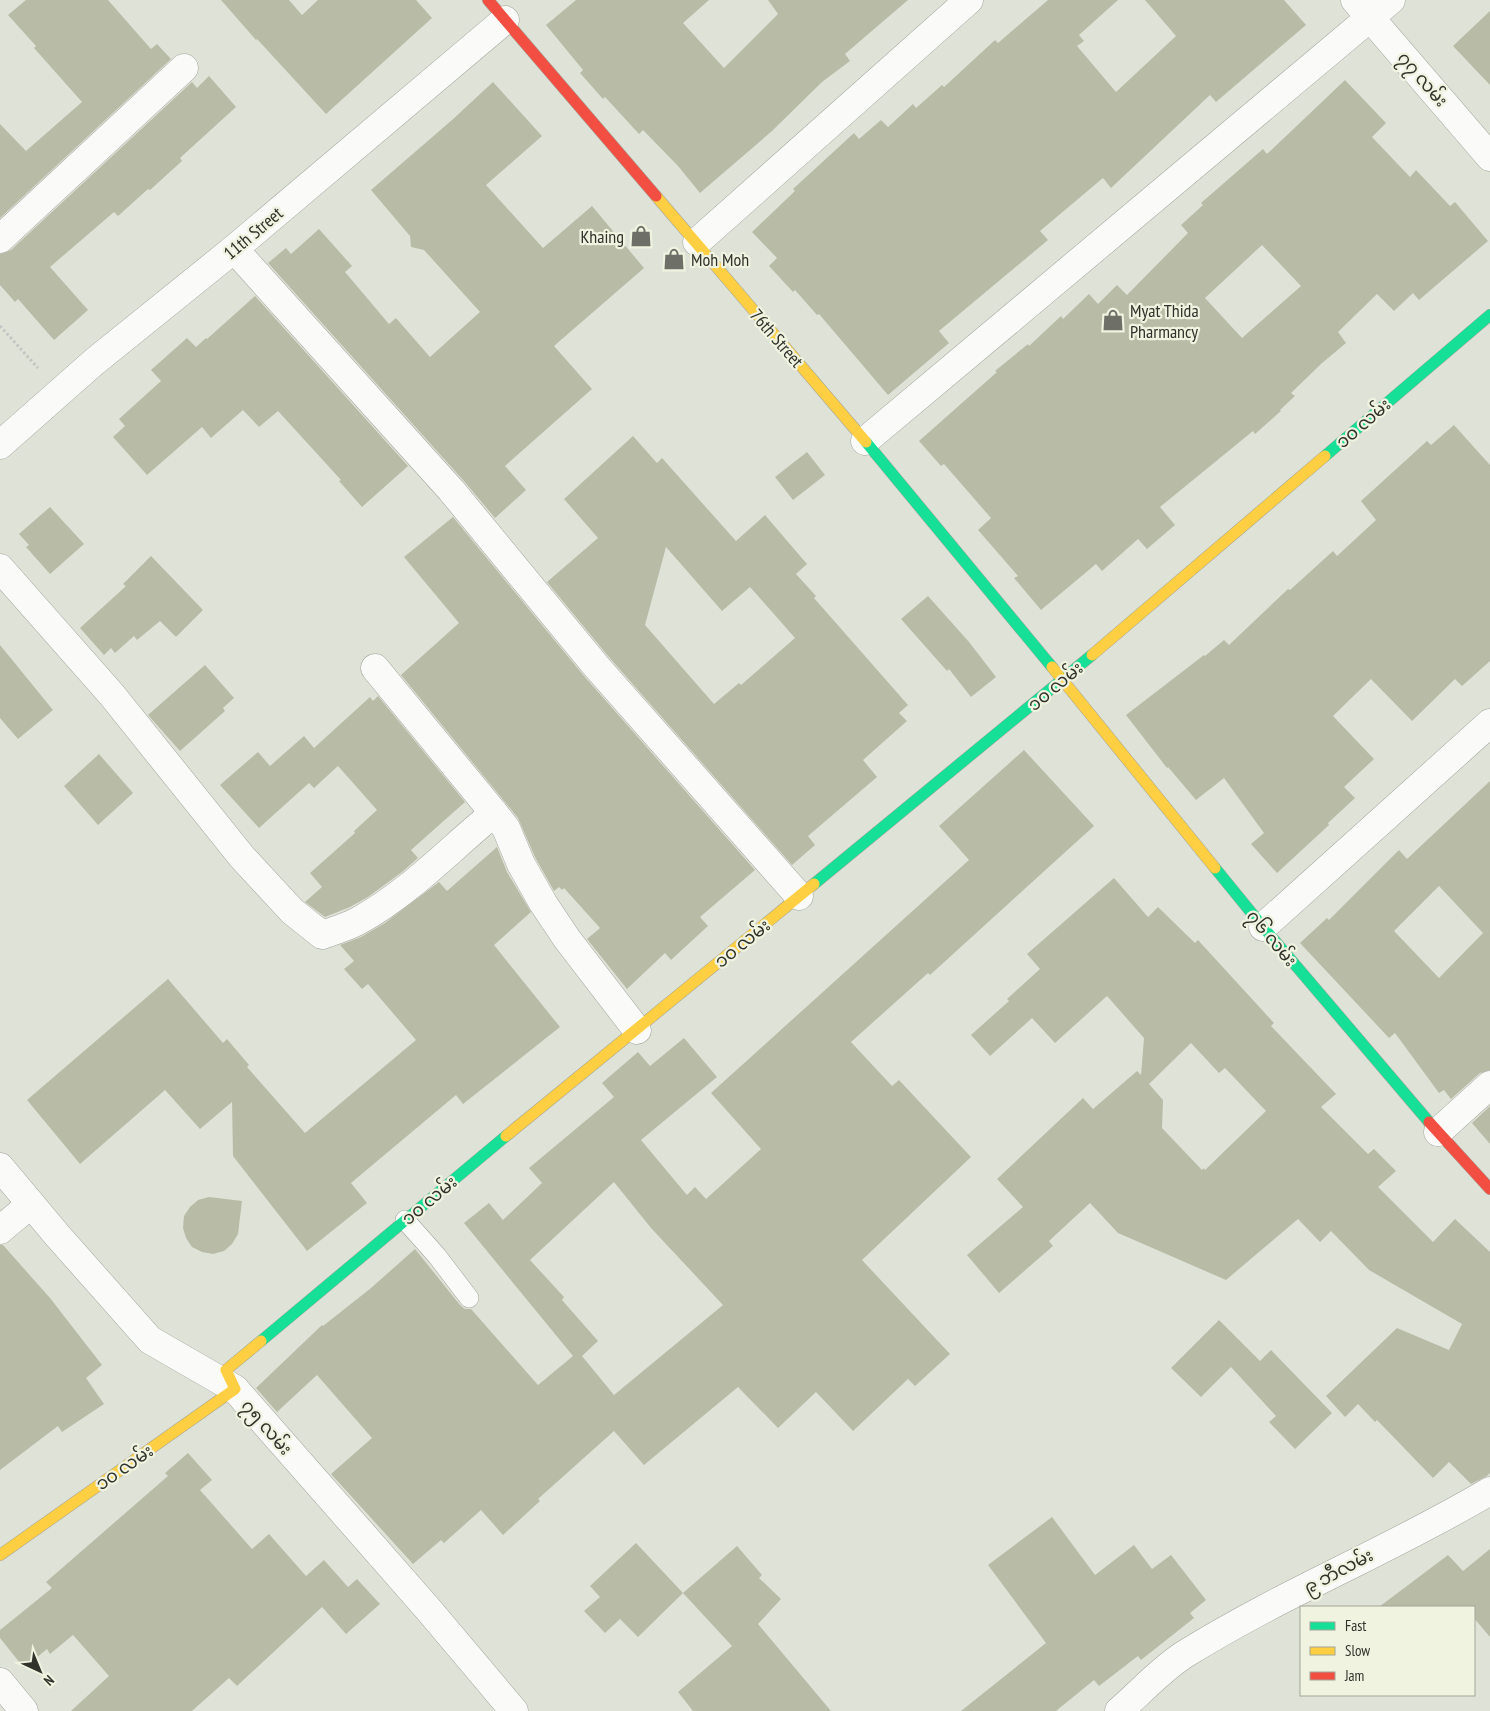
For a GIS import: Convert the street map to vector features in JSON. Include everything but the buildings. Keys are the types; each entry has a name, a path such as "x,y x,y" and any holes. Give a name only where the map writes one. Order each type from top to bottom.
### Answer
{"street":[{"path":"697,242 969,0"},
{"path":"865,441 1363,9 1391,0"},
{"name":"76th Street","path":"498,7 865,441 1063,680"},
{"name":"11th Street","path":"0,445 94,362 234,249 498,7"},
{"name":"၇၇ လမ်း","path":"1363,9 1490,157"},
{"path":"0,239 184,68"},
{"path":"234,249 451,490 596,666 799,896"},
{"name":"၁၀ လမ်း","path":"0,1555 234,1390 226,1370 473,1162 637,1030 1063,680 1490,314"},
{"path":"0,568 112,695 242,857 292,911 322,936 356,922 390,901 428,871 461,839 494,813"},
{"path":"375,668 506,828 521,864 543,903 637,1030"},
{"name":"၇၆ လမ်း","path":"1063,680 1263,928 1490,1190"},
{"path":"1263,928 1490,723"},
{"path":"1438,1132 1490,1086"},
{"name":"၇၅ လမ်း","path":"0,1167 150,1340 234,1390 422,1602 514,1711"},
{"path":"0,1230 32,1204"},
{"name":"၉ ဘီလမ်း","path":"1119,1711 1156,1676 1184,1655 1342,1568 1490,1492"},
{"path":"0,1682 24,1711"}],"lane":[{"path":"405,1220 437,1256 469,1298"}],"path":[{"path":"0,326 60,392"}],"traffic: fast":[{"path":"1325,456 1490,315"},
{"path":"866,442 1052,667"},
{"path":"814,884 1092,655"},
{"path":"1215,868 1429,1122"},
{"path":"261,1341 506,1136"}],"traffic: slow":[{"path":"656,196 866,442"},
{"path":"1092,655 1325,456"},
{"path":"1052,667 1215,868"},
{"path":"506,1136 814,884"},
{"path":"0,1555 235,1389 226,1370 261,1341"}],"traffic: jam":[{"path":"488,0 656,196"},
{"path":"1429,1122 1490,1189"}],"place":[{"name":"Khaing","path":"641,236"},
{"name":"Moh Moh","path":"674,259"},
{"name":"Myat Thida Pharmancy","path":"1113,320"}]}
